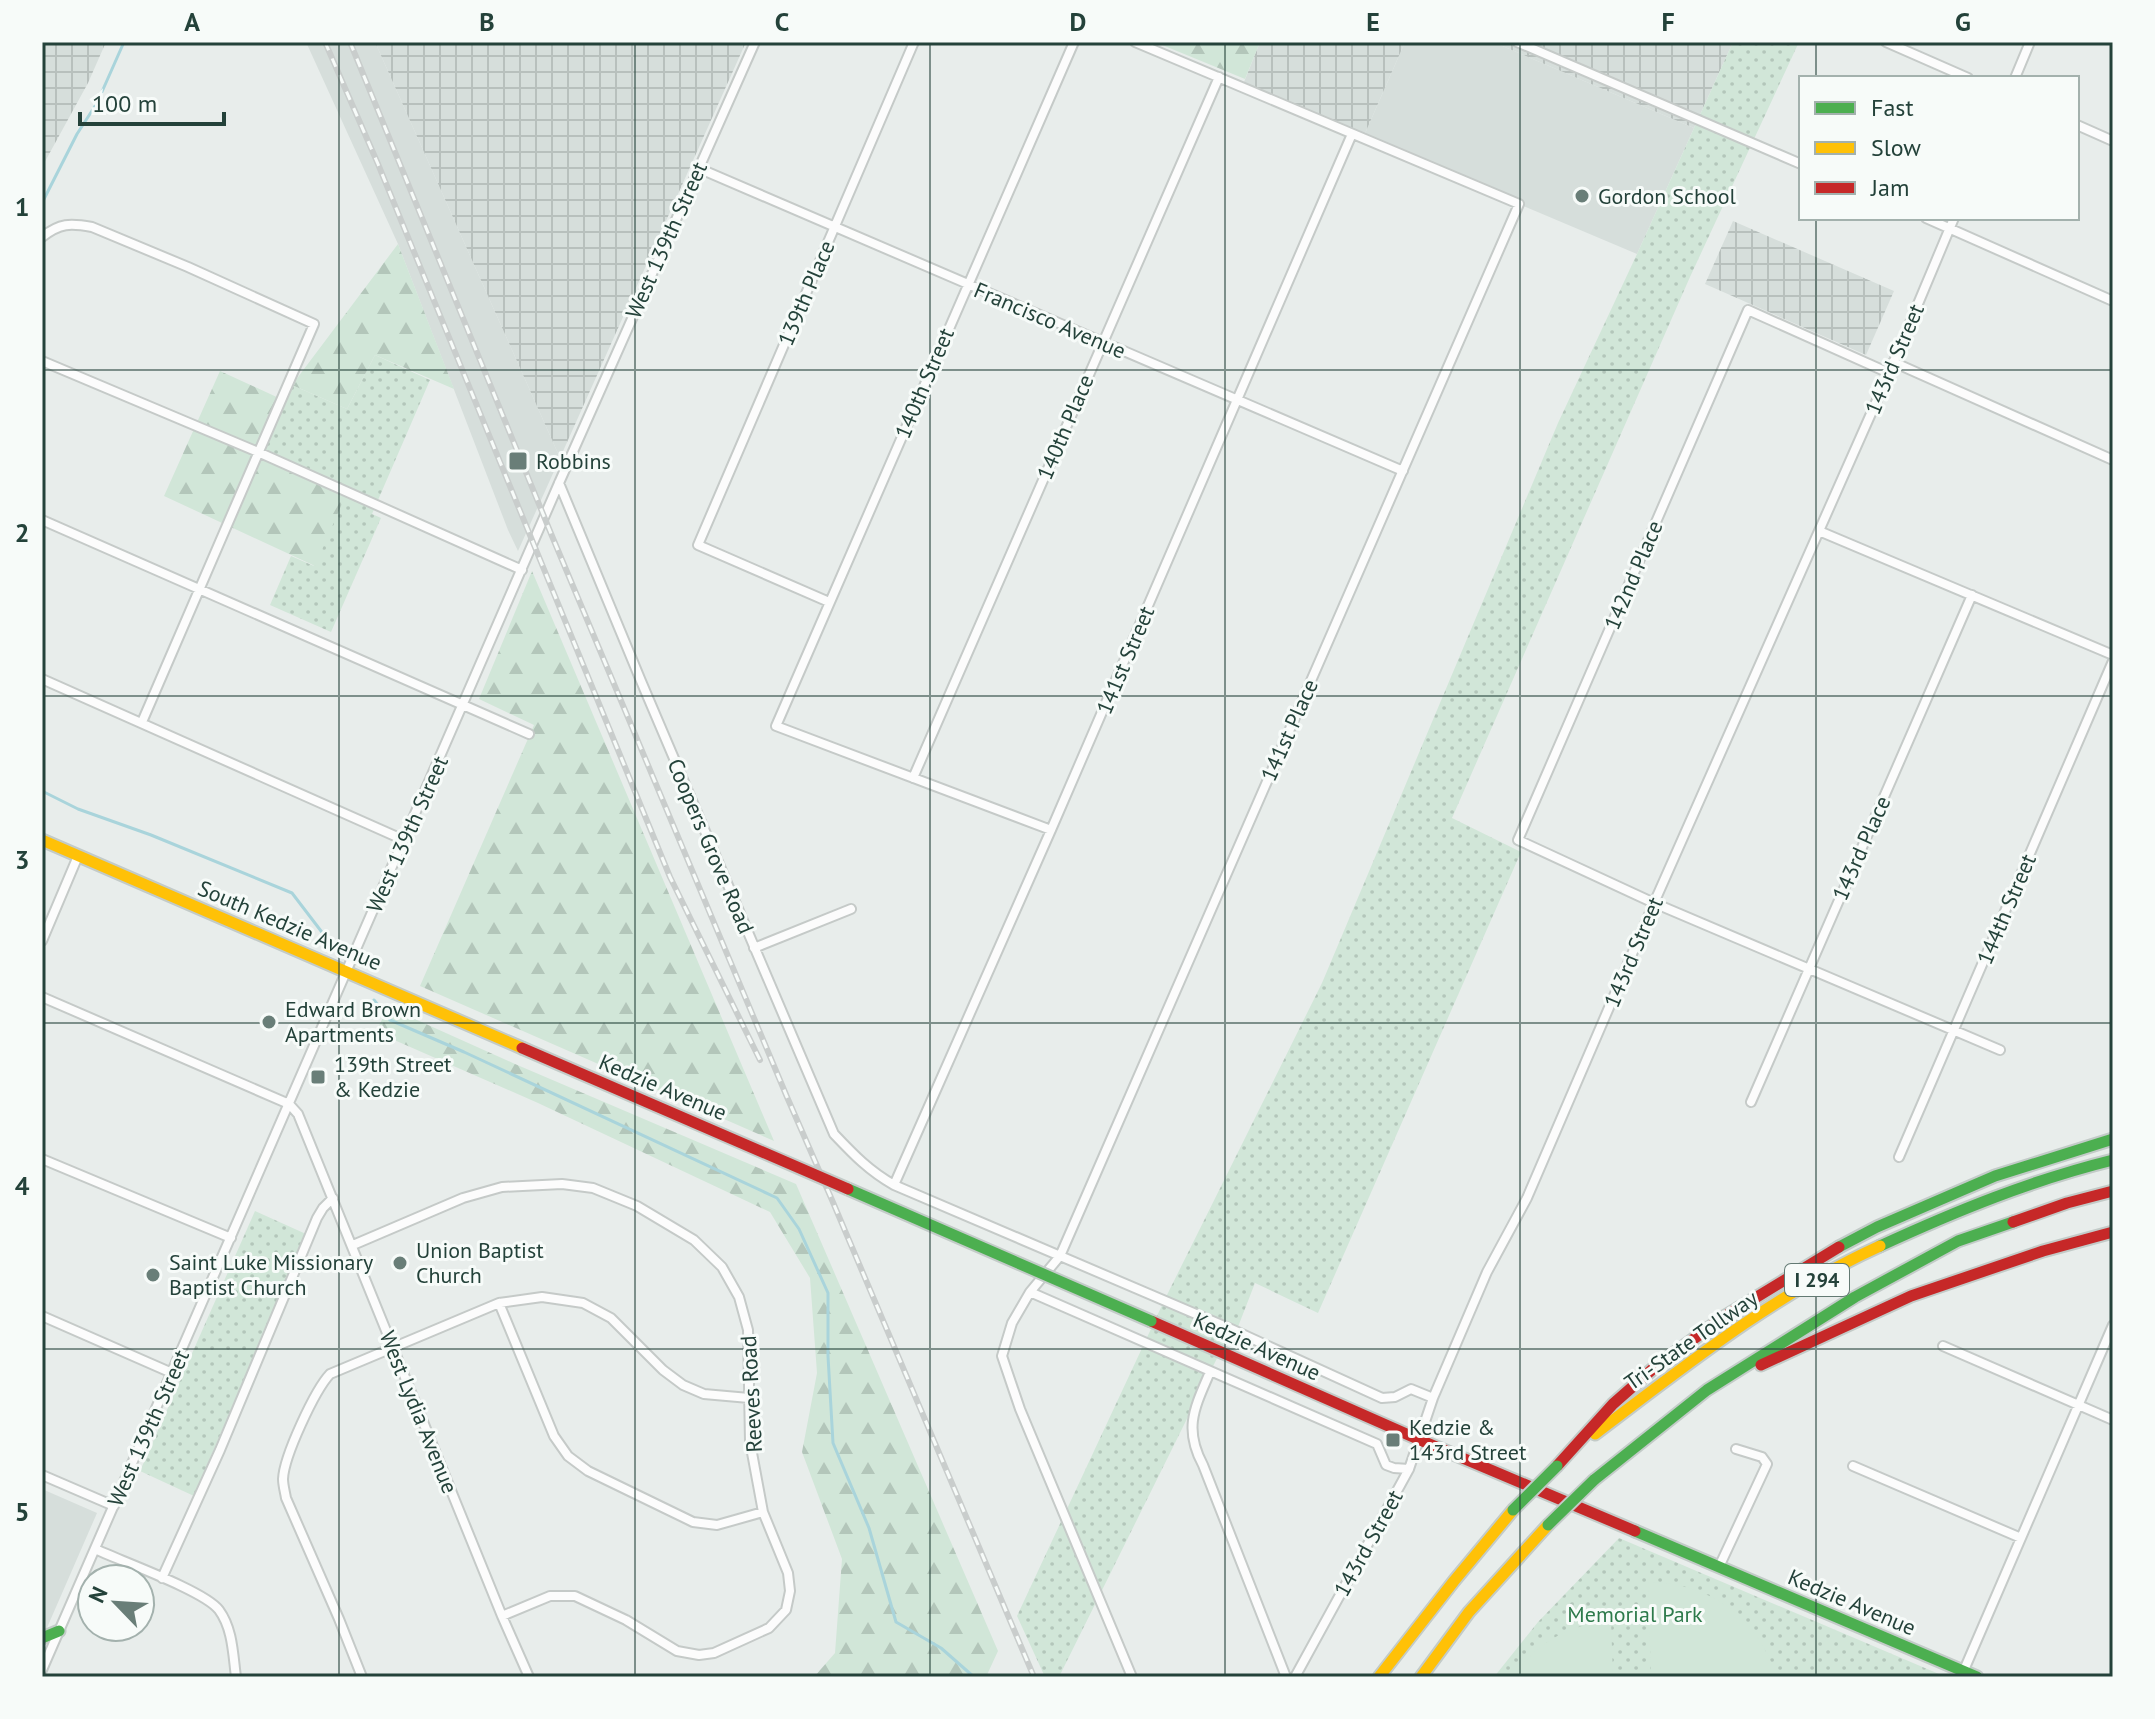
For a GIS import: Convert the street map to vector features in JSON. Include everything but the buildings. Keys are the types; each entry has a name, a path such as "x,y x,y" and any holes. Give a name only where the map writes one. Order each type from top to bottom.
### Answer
{"main road":[{"name":"South Kedzie Avenue","path":"42,840 522,1048"},
{"name":"Kedzie Avenue","path":"522,1048 1420,1440 1962,1674 1977,1677"},
{"path":"1557,1466 1613,1404 1655,1367 1724,1317 1825,1254 1877,1227 1995,1176 2113,1139"},
{"name":"Tri-State Tollway","path":"1379,1677 1513,1510 1557,1466 1726,1335 1849,1260 1959,1210 2069,1171 2113,1160"},
{"name":"I 294","path":"1421,1677 1469,1612 1548,1525 1594,1480 1707,1390 1855,1297 1958,1241 2067,1203 2113,1191"},
{"path":"1707,1390 1911,1296 2043,1251 2113,1232"},
{"path":"42,1638 59,1631"}],"street":[{"name":"West 139th Street","path":"42,1670 559,483 755,42"},
{"name":"139th Place","path":"829,602 698,545 914,42"},
{"name":"140th Street","path":"913,778 776,726 1074,42"},
{"path":"1135,42 1352,134"},
{"path":"1517,42 1799,163"},
{"path":"1886,42 1963,76"},
{"path":"2016,76 2030,42"},
{"name":"140th Place","path":"913,778 1219,77"},
{"path":"2079,126 2113,141"},
{"name":"141st Place","path":"1132,1677 1020,1409 1002,1356 1012,1323 1030,1292 1060,1256 1519,204 1352,134"},
{"name":"141st Street","path":"894,1185 1352,134"},
{"name":"Francisco Avenue","path":"698,168 1403,471"},
{"path":"1931,220 2113,301"},
{"name":"143rd Street","path":"1295,1677 1409,1469 1433,1398 1487,1272 1527,1198 1889,373 1953,220"},
{"path":"42,237 55,226 92,227 314,324 142,722"},
{"name":"142nd Place","path":"1654,903 1518,840 1748,310 1889,373"},
{"path":"42,361 258,452 522,570"},
{"path":"1893,362 2113,460"},
{"name":"Coopers Grove Road","path":"559,483 834,1134 866,1168 894,1185 1231,1329 1382,1398 1395,1397 1411,1389 1433,1398"},
{"path":"42,520 529,734"},
{"path":"1819,531 2113,655"},
{"name":"143rd Place","path":"1751,1102 1972,595"},
{"name":"144th Street","path":"1899,1157 2113,661"},
{"path":"42,679 404,840"},
{"path":"913,778 1051,830"},
{"path":"42,941 78,856"},
{"path":"1654,903 2000,1050"},
{"path":"754,948 851,909"},
{"path":"42,997 289,1104"},
{"name":"West Lydia Avenue","path":"289,1104 298,1114 353,1245 529,1677"},
{"path":"42,1159 231,1238"},
{"name":"Reeves Road","path":"353,1245 463,1198 502,1187 562,1184 593,1188 637,1206 694,1240 722,1267 739,1297 748,1330 750,1442 763,1512 788,1573 790,1591 786,1610 769,1628 714,1653 699,1655 677,1651 626,1620 575,1596 550,1596 502,1616"},
{"path":"162,1578 220,1450 317,1218 333,1198"},
{"path":"1030,1292 1377,1444 1386,1465 1409,1469"},
{"path":"362,1677 286,1498 283,1482 288,1457 316,1393 336,1370 499,1303 542,1297 583,1303 611,1318 663,1370 683,1385 704,1394 749,1398"},
{"path":"499,1303 554,1436 568,1456 588,1471 693,1522 717,1525 763,1512"},
{"path":"42,1316 172,1373"},
{"path":"1962,1674 2113,1325"},
{"path":"1943,1346 2113,1420"},
{"path":"1210,1372 1191,1420 1194,1449 1286,1677"},
{"path":"1719,1567 1767,1464 1762,1457 1736,1449"},
{"path":"1853,1466 2021,1538"},
{"path":"42,1475 114,1506"},
{"path":"95,1549 187,1589 218,1608 230,1631 236,1677"}],"shaded area":[{"path":"42,42 106,42 88,83 42,167"},
{"path":"306,42 375,42 560,458 518,551 398,244"},
{"path":"375,42 746,42 560,458"},
{"path":"1260,42 1405,42 1363,138 1242,87"},
{"name":"Gordon School","path":"1405,42 1493,42 1694,128 1637,254 1363,138"},
{"path":"1493,42 1733,42 1694,128"},
{"path":"1733,221 1894,291 1866,355 1705,284"},
{"path":"42,1489 97,1513 46,1630 42,1631"}],"green space":[{"path":"1155,42 1260,42 1245,79"},
{"path":"1733,42 1799,42 1690,277 1452,818 1521,852 1318,1313 1255,1283 1236,1332 1231,1330 1059,1677 1045,1677 1017,1616 1164,1301 1322,983 1558,423"},
{"path":"398,244 454,389 375,355 347,409 292,385"},
{"path":"375,355 430,380 372,514 381,518 331,632 270,605 291,556 314,566 258,452 281,399 292,385 347,409"},
{"path":"220,371 281,399 259,452 347,492 315,566 164,496"},
{"path":"532,571 774,1141 420,986 534,725 479,699"},
{"path":"388,1007 796,1184 998,1651 986,1677 856,1677 855,1674 847,1677 814,1677 835,1653 842,1559 802,1452 817,1373 810,1278 770,1212 538,1103 376,1032"},
{"path":"255,1211 306,1234 194,1496 140,1471"},
{"name":"Memorial Park","path":"1619,1538 1943,1677 1494,1677 1538,1622"},
{"path":"1648,1582 1692,1589 1729,1607 1757,1637 1777,1677 1651,1677"},
{"path":"1611,1621 1613,1677 1512,1677 1522,1664 1555,1637 1580,1627"}],"waterway":[{"path":"42,203 77,134 97,103 124,42"},
{"path":"42,791 78,809 151,835 292,893 334,948"},
{"path":"374,1000 390,1020 777,1198 799,1229 828,1293 833,1443 869,1528 896,1622 941,1648 974,1677"}],"railway":[{"path":"325,42 670,877 760,1060"},
{"path":"350,42 552,536 1034,1677"}],"traffic: fast":[{"path":"1839,1247 1877,1227 1995,1176 2113,1139"},
{"path":"1880,1246 1995,1197 2113,1160"},
{"path":"848,1189 1151,1321"},
{"path":"1594,1480 1707,1390 1855,1297 1958,1241 2013,1222"},
{"path":"1513,1510 1557,1466"},
{"path":"1548,1525 1594,1480"},
{"path":"1635,1531 1977,1677"},
{"path":"42,1638 59,1631"}],"traffic: slow":[{"path":"42,840 522,1048"},
{"path":"1595,1434 1768,1308 1880,1246"},
{"path":"1379,1677 1513,1510"},
{"path":"1421,1677 1469,1612 1548,1525"}],"traffic: jam":[{"path":"522,1048 848,1189"},
{"path":"2013,1222 2113,1191"},
{"path":"1761,1365 1911,1296 2043,1251 2113,1232"},
{"path":"1557,1466 1613,1404 1655,1367 1724,1317 1839,1247"},
{"path":"1151,1321 1635,1531"}],"place":[{"name":"Gordon School","path":"1582,196"},
{"name":"Robbins","path":"518,461"},
{"name":"Edward Brown Apartments","path":"269,1022"},
{"name":"139th Street & Kedzie","path":"318,1077"},
{"name":"Union Baptist Church","path":"400,1263"},
{"name":"Saint Luke Missionary Baptist Church","path":"153,1275"},
{"name":"Kedzie & 143rd Street","path":"1393,1440"}]}
